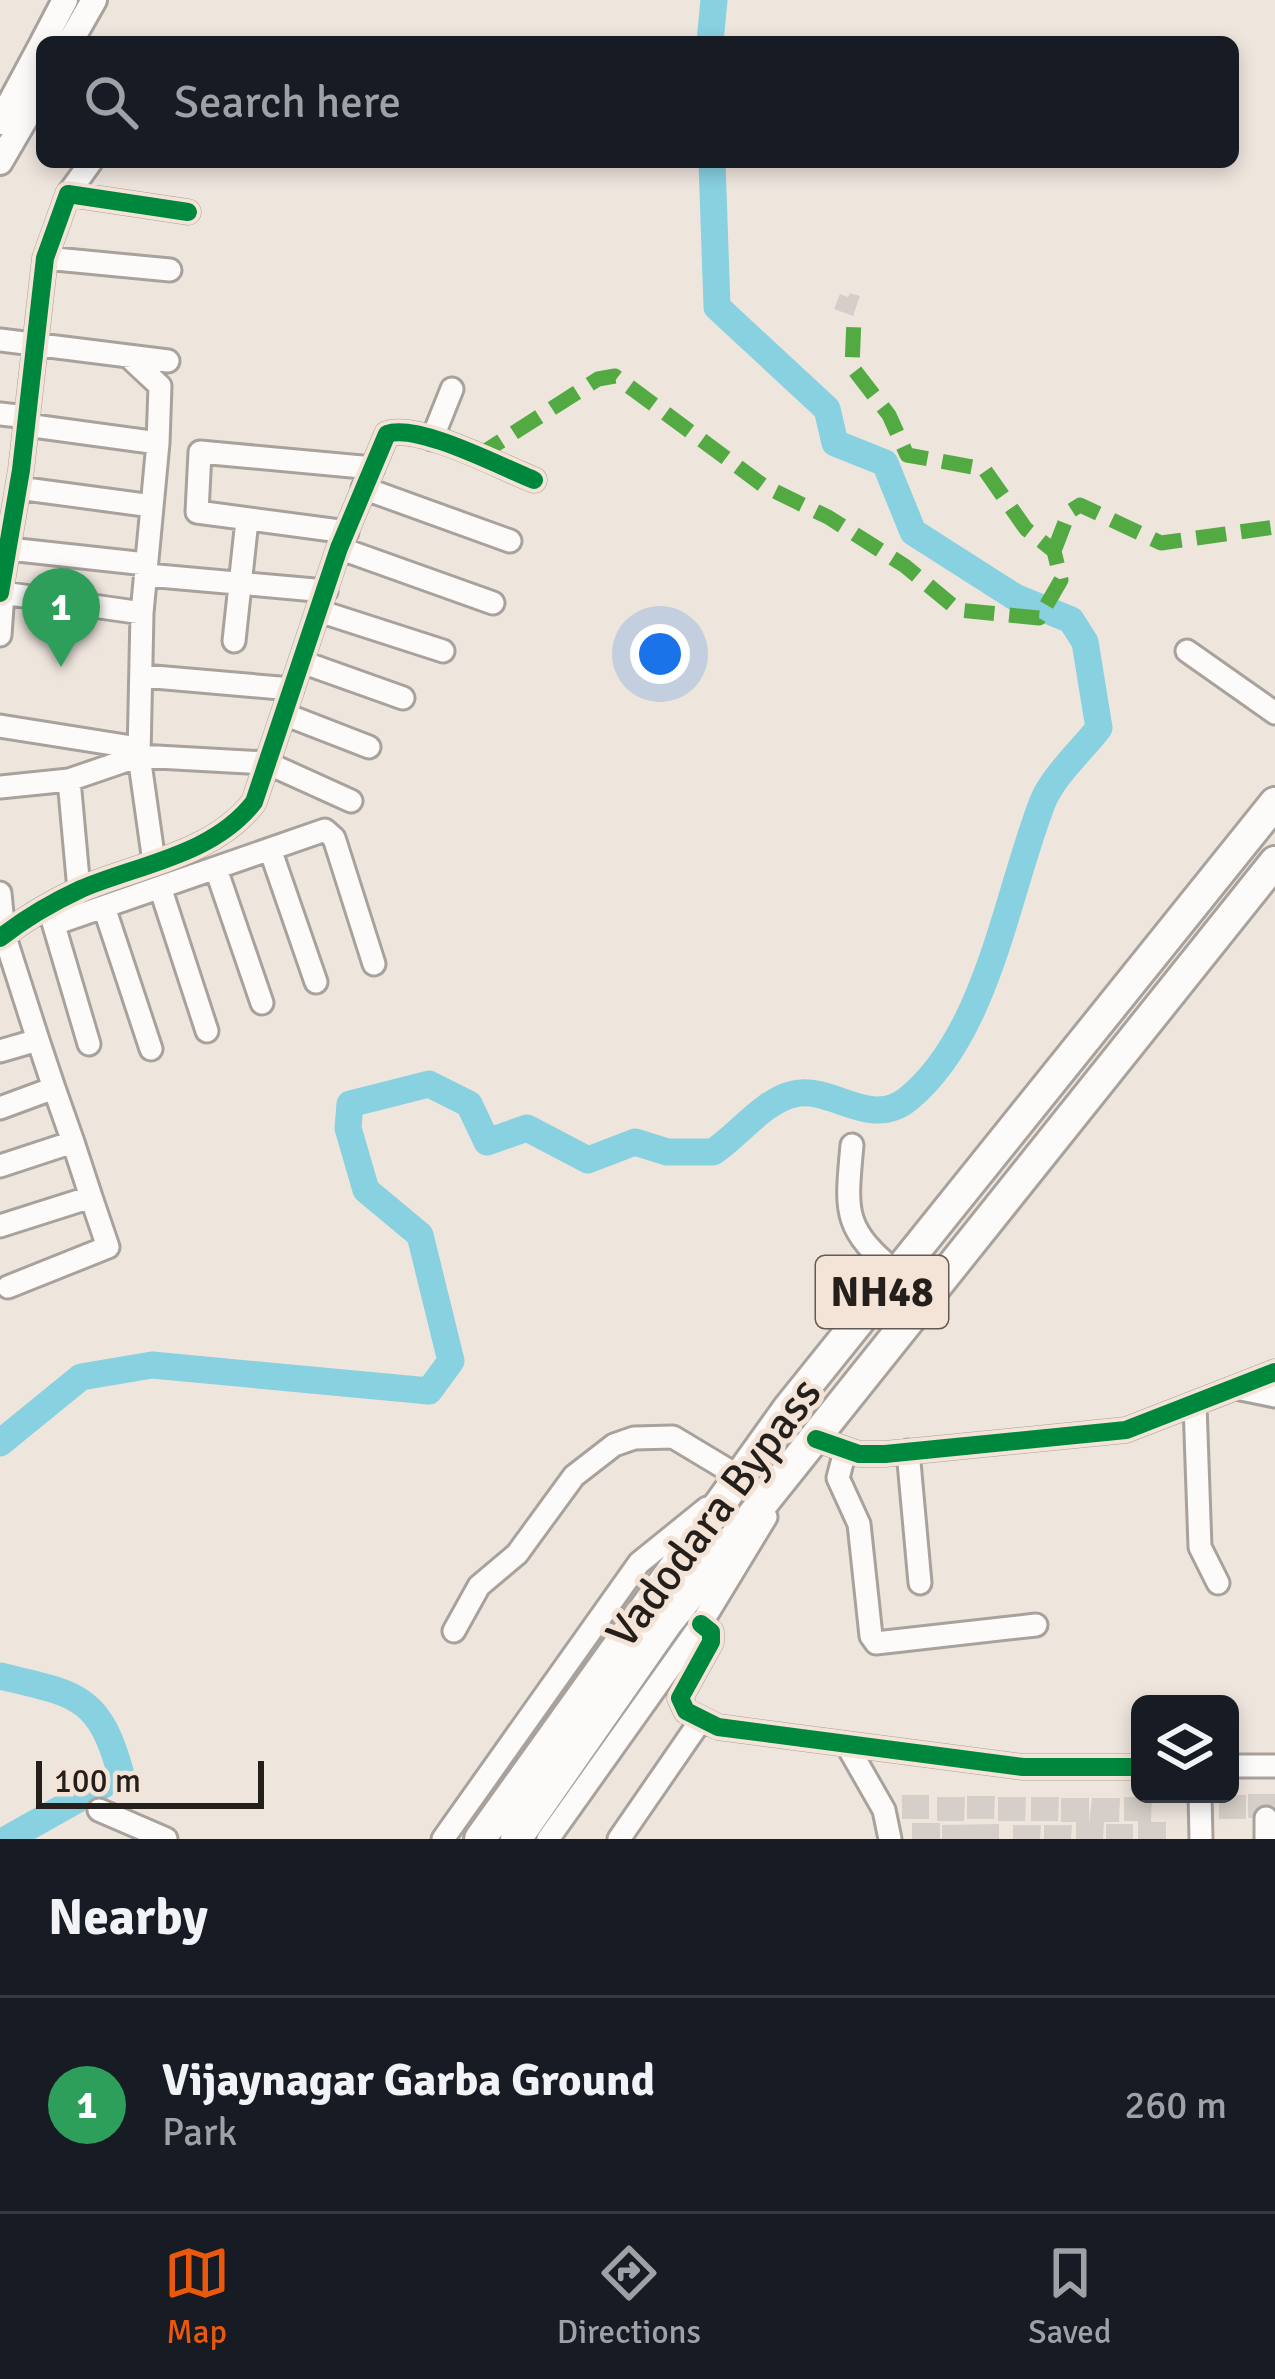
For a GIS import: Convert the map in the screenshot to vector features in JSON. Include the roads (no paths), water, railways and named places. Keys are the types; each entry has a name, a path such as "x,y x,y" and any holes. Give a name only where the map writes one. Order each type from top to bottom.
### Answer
{"highway":[{"name":"Vadodara Bypass","path":"516,1839 732,1484 1275,803"},
{"name":"Vadodara Bypass","path":"481,1839 530,1816 666,1624 1275,862"}],"main road":[{"path":"47,36 65,0"},
{"path":"73,36 94,0"},
{"path":"4,109 36,55"},
{"path":"0,162 36,103"}],"street":[{"path":"0,635 12,482 26,421 45,258 68,194 88,168"},
{"path":"68,194 188,212"},
{"path":"45,258 170,270"},
{"path":"0,340 168,361"},
{"path":"129,357 160,386 142,614 138,752 154,862"},
{"path":"432,440 452,388"},
{"path":"0,414 158,443"},
{"path":"51,915 79,890 237,824 254,802 343,540 391,432 432,440 534,480"},
{"path":"493,603 343,540 195,511 201,450 368,478 510,541"},
{"path":"12,482 152,506"},
{"path":"234,641 247,520"},
{"path":"7,540 322,601 443,651"},
{"path":"1,593 142,614"},
{"path":"1187,651 1275,713"},
{"path":"302,662 403,698"},
{"path":"142,676 292,689"},
{"path":"284,714 370,747"},
{"path":"0,725 138,752 267,763 351,801"},
{"path":"0,787 69,780 138,752"},
{"path":"69,780 79,890"},
{"path":"2,936 51,915 104,907 329,832 374,964"},
{"path":"270,849 316,982"},
{"path":"216,869 262,1003"},
{"path":"160,887 207,1030"},
{"path":"0,893 2,936 108,1247 8,1287"},
{"path":"104,907 151,1048"},
{"path":"51,915 89,1044"},
{"path":"0,1051 38,1040"},
{"path":"0,1108 54,1088"},
{"path":"0,1166 73,1142"},
{"path":"853,1144 847,1213 857,1236 897,1273"},
{"path":"0,1226 91,1197"},
{"path":"530,1816 701,1624 812,1444 845,1451 908,1451 1100,1435 1195,1405 1275,1372"},
{"path":"1236,1388 1275,1396"},
{"path":"1195,1405 1200,1547 1218,1583"},
{"path":"443,1839 639,1563 732,1484 673,1437 634,1438 614,1445 574,1476 517,1554 479,1586 454,1631"},
{"path":"845,1451 838,1478 859,1524 871,1636 876,1643 1036,1625"},
{"path":"908,1451 920,1583"},
{"path":"701,1624 711,1632 711,1642 680,1698 686,1711 701,1720 733,1730 848,1747 1023,1767 1131,1767"},
{"path":"619,1839 701,1720"},
{"path":"848,1747 884,1810 890,1839"},
{"path":"1239,1766 1275,1766"},
{"path":"1200,1803 1201,1839"},
{"path":"99,1810 166,1839"}],"waterway":[{"path":"711,36 714,0"},
{"path":"0,1443 81,1377 152,1365 429,1391 451,1361 420,1235 366,1190 348,1128 350,1104 429,1084 469,1104 487,1142 527,1128 588,1160 635,1142 667,1152 713,1152 762,1111 794,1094 822,1095 865,1109 894,1107 935,1071 958,1038 992,960 1043,801 1099,728 1085,642 1071,620 1015,597 913,532 885,463 835,443 827,409 717,307 712,168"},
{"path":"0,1676 81,1702 104,1728 121,1775 7,1839"}],"place":[{"name":"Vijaynagar Garba Ground","path":"61,667"}]}
